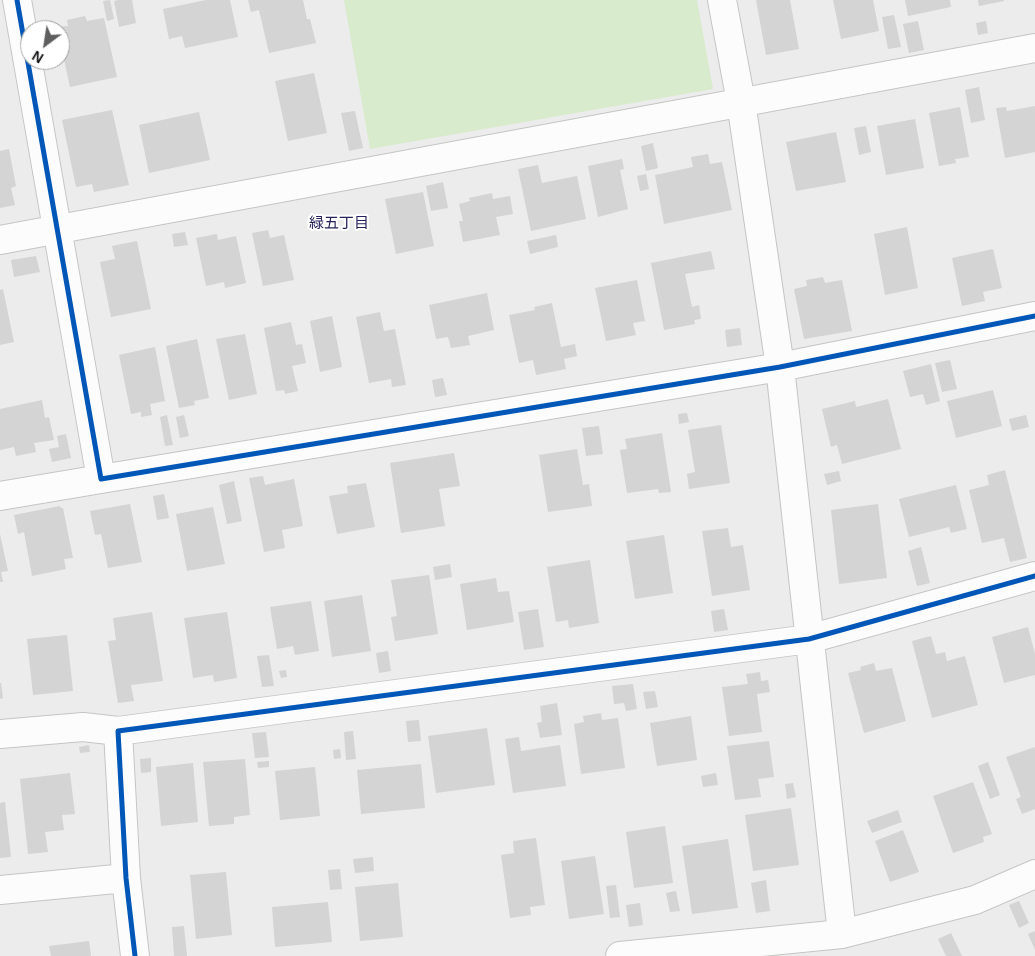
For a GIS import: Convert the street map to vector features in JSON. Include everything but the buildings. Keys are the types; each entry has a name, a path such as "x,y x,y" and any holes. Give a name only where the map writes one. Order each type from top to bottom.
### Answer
{"street":[{"path":"17,0 101,479"},
{"path":"722,0 741,102 780,366 842,934"},
{"path":"0,240 1035,48"},
{"path":"0,496 780,366 1035,316"},
{"path":"0,734 83,728 118,731 809,638 1035,576"},
{"path":"118,731 126,878 135,956"},
{"path":"622,956 842,934 975,900 1035,874"},
{"path":"0,890 126,878"}],"green space":[{"path":"344,0 697,0 713,89 370,149"}],"cycle path":[{"path":"17,0 101,479 780,367 1035,316"},
{"path":"135,956 126,878 118,731 809,639 1035,576"}],"district":[{"name":"緑五丁目","path":"339,224"}]}
